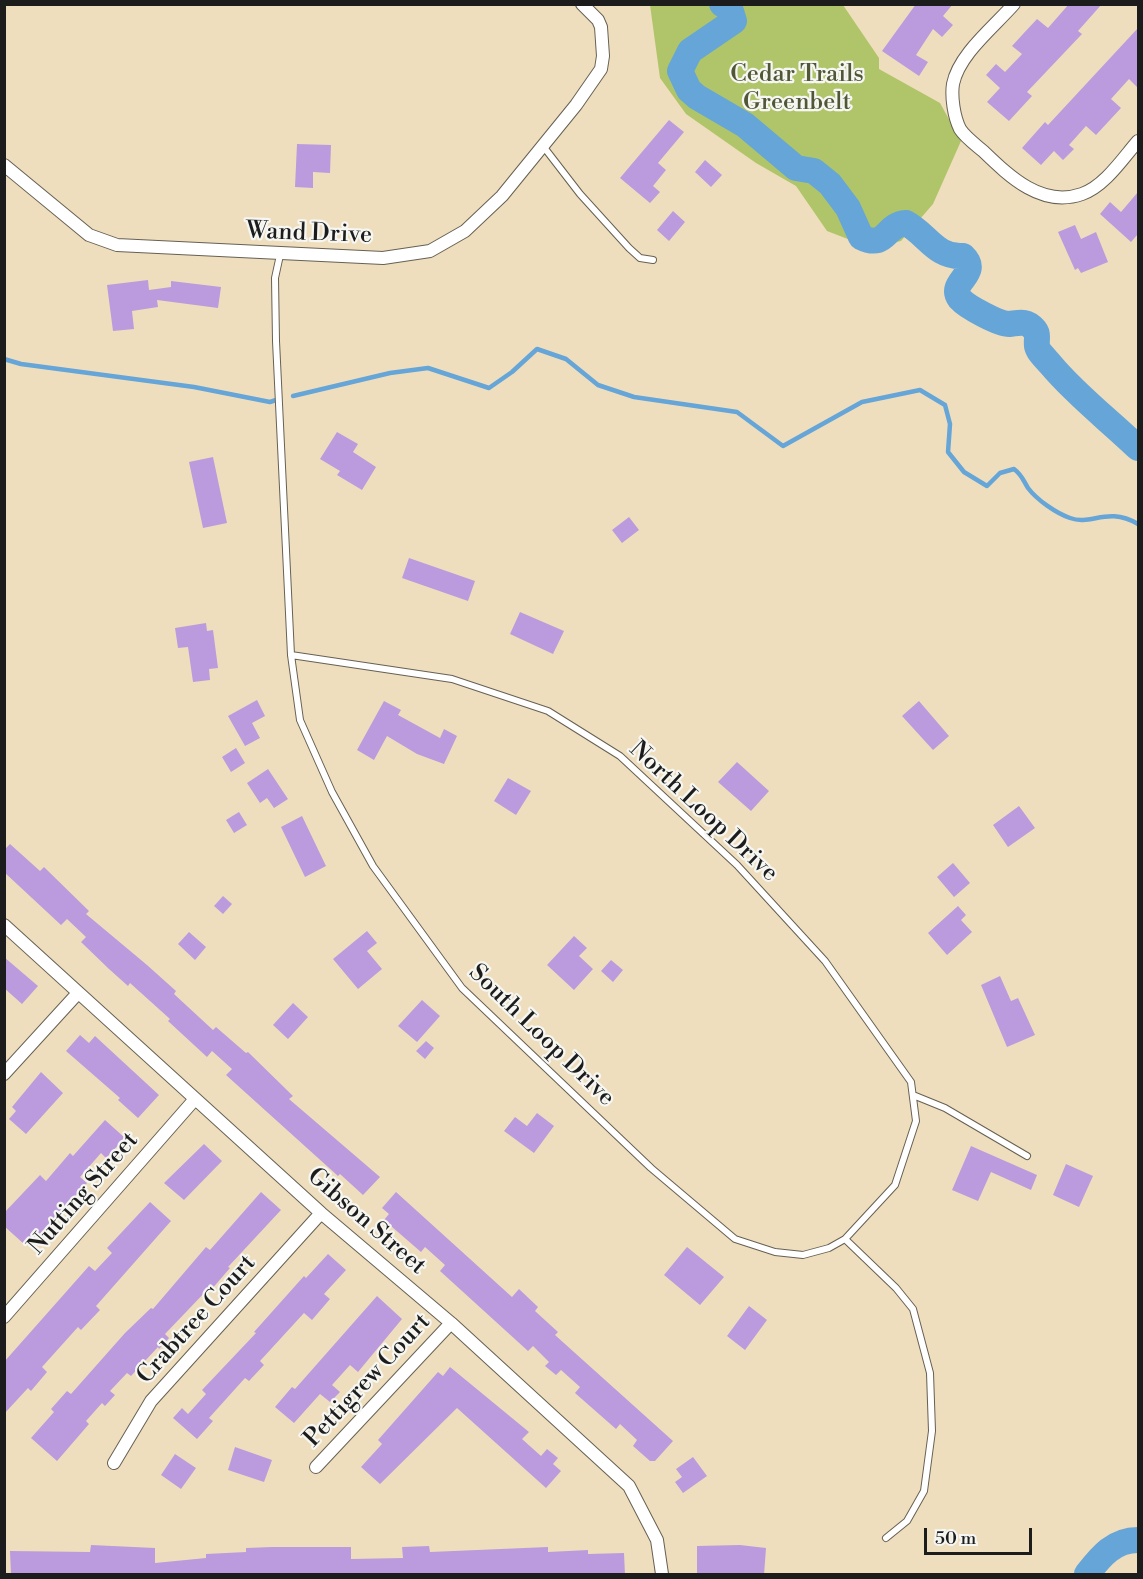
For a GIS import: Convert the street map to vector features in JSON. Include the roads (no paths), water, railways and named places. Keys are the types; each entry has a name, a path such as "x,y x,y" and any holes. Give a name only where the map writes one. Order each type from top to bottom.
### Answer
{"street":[{"name":"Wand Drive","path":"4,165 89,235 117,246 383,258 430,251 465,231 502,196 576,105 601,69 603,56 598,20 582,4"},
{"path":"1014,4 969,55 958,71 952,99 960,130 1011,178 1037,193 1059,198 1084,194 1091,189 1105,178 1138,141"},
{"name":"Gibson Street","path":"4,925 321,1214 451,1323 629,1486 657,1540 662,1575"},
{"path":"4,1074 78,993"},
{"name":"Nutting Street","path":"4,1317 195,1099"},
{"name":"Crabtree Court","path":"114,1462 151,1401 321,1214"},
{"name":"Pettigrew Court","path":"316,1467 451,1323"}],"lane":[{"path":"543,146 580,194 629,248 640,258 653,260"},
{"name":"South Loop Drive","path":"280,255 275,278 276,341 291,655 300,720 332,792 373,866 462,988 651,1168 735,1239 775,1252 802,1255 829,1248 845,1239 895,1185"},
{"name":"North Loop Drive","path":"291,655 452,679 548,711 620,756 737,865 825,961 911,1082 916,1121 895,1185"},
{"path":"913,1095 945,1108 1027,1156"},
{"path":"845,1239 896,1288 913,1309 930,1373 932,1431 924,1491 907,1521 886,1538"}],"waterway":[{"path":"722,4 730,8 734,21 690,51 680,71 689,90 745,125 796,168 814,171 830,184 848,208 861,237 870,240 881,239 894,227 906,223 939,249 954,256 963,256 969,268 958,288 957,293 960,299 998,321 1031,326 1036,333 1037,346 1043,356 1071,387 1138,448"},
{"path":"293,396 390,373 428,368 489,388 512,372 537,349 566,359 598,385 634,397 737,412 783,446 862,402 920,390 945,405 950,424 948,452 964,472 987,486 1000,473 1014,469 1036,497 1065,516 1078,520 1109,516 1127,519 1138,524"},
{"path":"4,359 21,364 194,387 270,402 276,400"},
{"path":"1087,1574 1109,1550 1122,1543 1138,1540"}],"park label":[{"name":"Cedar Trails Greenbelt","path":"797,89"}]}
